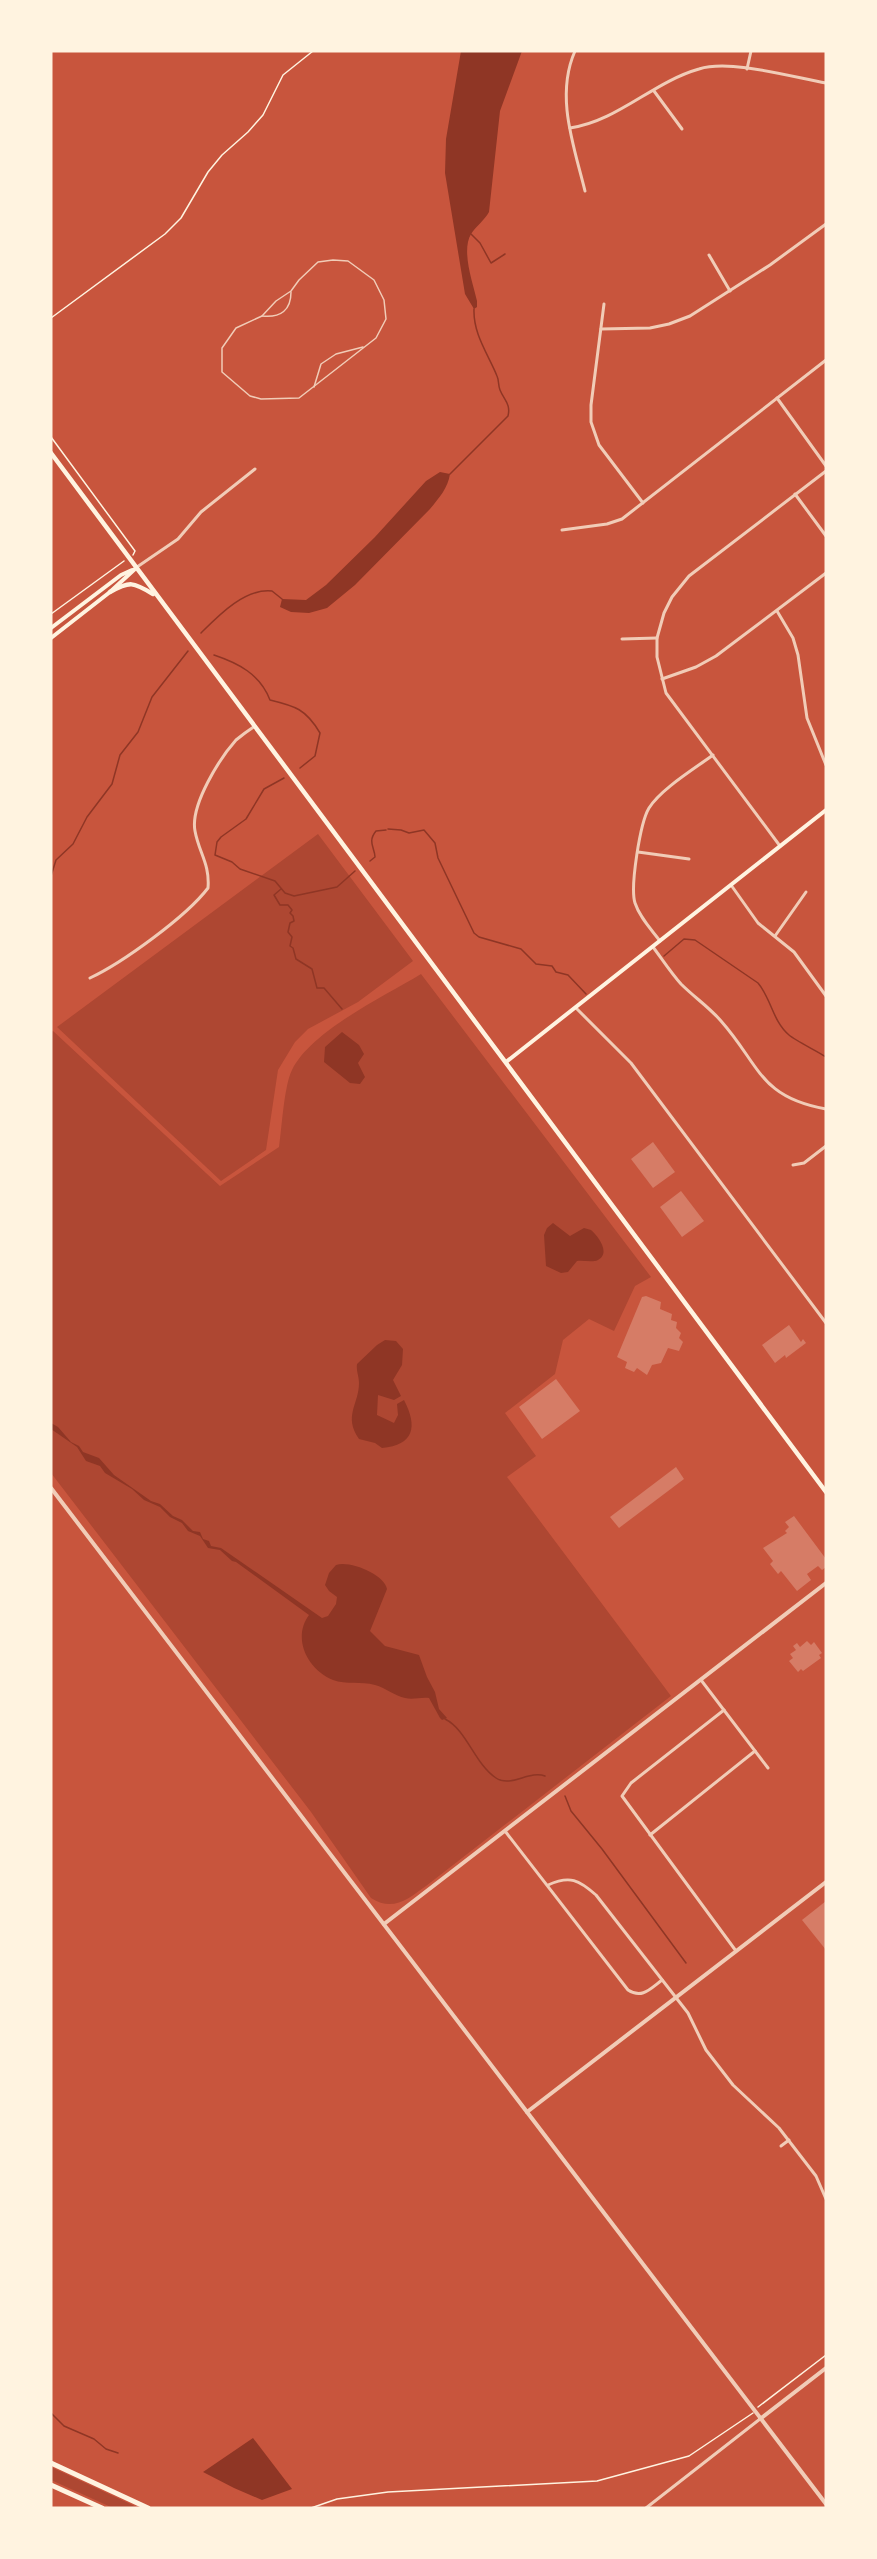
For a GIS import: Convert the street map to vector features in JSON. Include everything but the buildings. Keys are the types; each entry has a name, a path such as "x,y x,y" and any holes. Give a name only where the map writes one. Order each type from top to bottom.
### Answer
{"highway":[{"path":"51,2463 148,2508"},
{"path":"51,2485 102,2508"}],"main road":[{"path":"51,453 826,1492"},
{"path":"51,638 110,592 136,568"},
{"path":"51,628 121,575 136,568"},
{"path":"110,592 133,583 156,596"},
{"path":"506,1062 826,810"}],"street":[{"path":"575,51 565,82 570,128 585,191"},
{"path":"747,69 751,51"},
{"path":"570,128 602,120 677,77 700,68 718,65 826,83"},
{"path":"654,91 682,129"},
{"path":"601,329 650,328 690,316 826,224"},
{"path":"709,255 730,291"},
{"path":"604,304 591,405 591,422 600,445 643,503"},
{"path":"562,530 607,524 622,519 826,360"},
{"path":"777,399 826,469 689,576 672,597 664,613 657,638 657,657 666,693 780,846"},
{"path":"136,568 178,539 201,512 255,469"},
{"path":"795,494 826,536"},
{"path":"662,679 696,667 716,656 826,573"},
{"path":"777,611 793,638 798,655 807,718 826,765"},
{"path":"622,639 657,638"},
{"path":"90,978 110,968 160,931 208,888 208,868 194,830 196,813 203,793 227,752 238,738 255,726"},
{"path":"660,941 644,921 634,900 640,833 649,808 661,795 713,755"},
{"path":"638,852 689,859"},
{"path":"731,885 759,922 794,952 824,990 826,996"},
{"path":"775,936 806,892"},
{"path":"653,947 681,983 723,1023 764,1081 778,1093 798,1102 826,1109"},
{"path":"576,1008 631,1063 826,1323"},
{"path":"793,1165 804,1163 826,1146"},
{"path":"51,1488 826,2504"},
{"path":"384,1924 826,1583"},
{"path":"701,1680 768,1768"},
{"path":"724,1710 624,1792 625,1802 736,1951"},
{"path":"650,1834 755,1750"},
{"path":"505,1831 628,1990 634,1994 644,1994 662,1980"},
{"path":"548,1885 566,1879 577,1882 591,1891 688,2013 702,2045 725,2076 770,2117 789,2140 816,2176 826,2199"},
{"path":"527,2112 826,1882"},
{"path":"781,2146 789,2140"},
{"path":"646,2508 826,2368"}],"lane":[{"path":"262,316 291,291 318,262 348,261 374,280 384,300 386,319 376,338 298,398 261,399 250,396 222,372 222,348 236,328 262,316 281,314 286,310 291,304 291,291"},
{"path":"314,387 321,364 336,354 364,347"}],"path":[{"path":"51,318 165,234 181,218 208,172 262,115 283,75 313,51"},
{"path":"51,437 135,550 135,554"},
{"path":"51,614 118,565"},
{"path":"758,2407 826,2355"},
{"path":"311,2508 338,2499 388,2492 597,2481 688,2456 750,2414"}],"shaded area":[{"path":"461,51 522,51 500,111 489,212 473,231 468,241 467,258 477,301 477,307 474,309 465,294 445,173 446,139"},
{"path":"440,472 450,474 440,497 355,585 327,608 309,613 291,612 280,607 282,599 306,600 326,585 375,537 426,481"},
{"path":"318,834 413,961 358,1002 308,1029 295,1042 278,1070 266,1150 221,1181 57,1027"},
{"path":"421,974 651,1277 635,1286 614,1331 589,1319 563,1340 555,1374 505,1413 536,1456 507,1477 671,1696 426,1886 400,1902 386,1904 371,1898 311,1812 51,1473 51,1032 53,1031 220,1186 279,1147 289,1077 301,1056 349,1016"},
{"path":"342,1032 359,1045 364,1054 358,1063 365,1077 360,1084 350,1083 324,1062 325,1047"},
{"path":"553,1223 570,1236 584,1228 591,1230 602,1245 602,1257 593,1261 577,1261 568,1272 561,1273 546,1266 544,1235"},
{"path":"385,1340 396,1341 403,1349 402,1365 393,1380 401,1396 394,1400 378,1395 377,1415 394,1423 398,1415 397,1404 404,1400 412,1426 407,1439 393,1446 382,1448 375,1443 359,1439 354,1431 352,1417 359,1380 357,1364"},
{"path":"51,1423 83,1452 99,1458 114,1475 151,1501 160,1504 193,1531 200,1532 203,1539 209,1541 211,1546 221,1548 322,1618 328,1616 336,1604 337,1597 325,1585 329,1573 336,1565 350,1565 374,1574 387,1589 370,1631 385,1646 419,1655 435,1692 439,1709 447,1718 442,1720 440,1718 429,1698 405,1698 375,1685 348,1683 333,1680 324,1675 309,1661 302,1643 304,1624 309,1615 232,1561 220,1550 208,1548 200,1536 188,1531 182,1523 170,1517 160,1507 144,1500 132,1489 105,1473 100,1466 86,1461 77,1447 51,1429"},
{"path":"253,2438 292,2489 262,2500 203,2472"},
{"path":"51,2467 139,2508 113,2508 51,2480"}],"waterway":[{"path":"471,234 480,243 491,263 505,254"},
{"path":"450,474 508,416 509,412 499,388 498,378 478,335 474,309"},
{"path":"201,633 242,598 262,591 272,591 282,599"},
{"path":"51,876 56,860 73,844 87,817 112,784 120,755 138,732 152,697 188,651"},
{"path":"214,655 247,671 260,683 270,700 299,710 315,725 320,733 315,756 300,768"},
{"path":"284,778 264,789 246,819 217,842 215,855 232,862 240,869 275,881 285,893 294,896 337,887 355,871"},
{"path":"388,829 409,833 424,830 435,843 438,858 474,933 479,937 521,949 536,964 552,966 556,972 568,975 586,994"},
{"path":"370,861 375,857 373,835 376,831 386,830"},
{"path":"281,889 274,895 280,905 288,905 292,910 290,913 294,921 290,923 288,932 292,937 290,946 293,948 296,959 312,969 317,988 324,988 342,1009"},
{"path":"664,956 684,939 695,940 758,983 784,1030 826,1057"},
{"path":"445,1719 453,1724 488,1772 496,1778 508,1781 533,1775 545,1776"},
{"path":"565,1796 571,1811 686,1963"},
{"path":"51,2413 64,2426 118,2453"}]}
